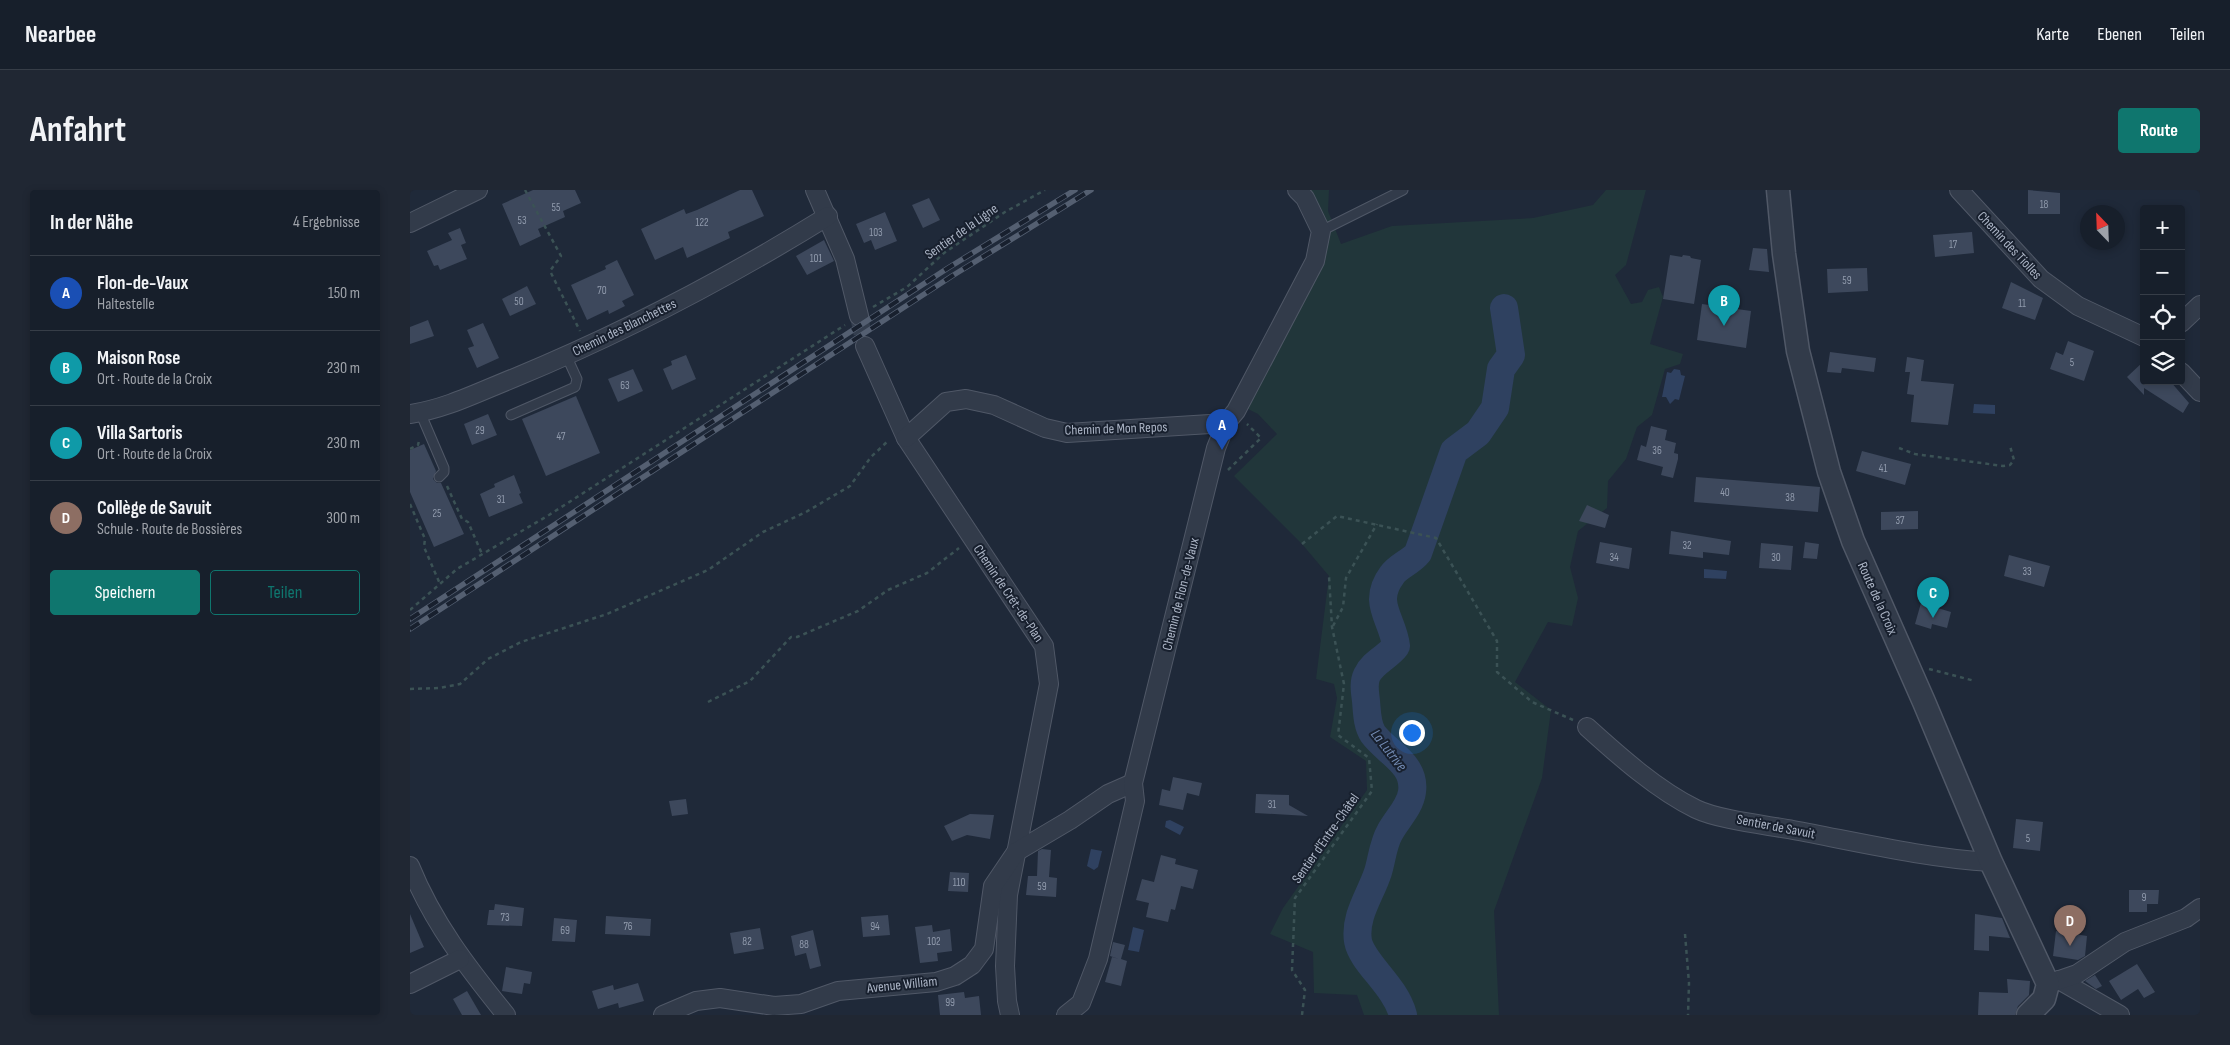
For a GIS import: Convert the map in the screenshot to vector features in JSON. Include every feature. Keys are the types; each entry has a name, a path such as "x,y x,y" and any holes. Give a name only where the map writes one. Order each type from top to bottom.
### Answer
{"street":[{"path":"410,223 478,190"},
{"path":"815,190 828,216 844,259 859,316"},
{"path":"1297,190 1305,198 1321,231"},
{"name":"Route de la Croix","path":"1778,190 1784,254 1798,351 1822,450 1853,541 1991,862 2054,982"},
{"name":"Chemin des Tiolles","path":"1959,190 2041,279 2078,306 2140,335"},
{"name":"Chemin des Blanchettes","path":"415,413 463,398 587,346 668,306 828,216"},
{"name":"Chemin de Flon-de-Vaux","path":"1066,1015 1081,1003 1098,959 1135,801 1133,783 1216,448 1315,261 1321,231"},
{"path":"2185,319 2200,305"},
{"name":"Chemin de Crêt-de-Plan","path":"865,346 904,434 1044,646 1049,684 1008,895 1006,957 1007,1001 1010,1015"},
{"path":"2185,376 2200,392"},
{"name":"Chemin de Mon Repos","path":"904,434 946,402 966,398 994,405 1044,428 1067,433 1231,417"},
{"name":"Sentier de Savuit","path":"1587,727 1629,765 1697,809 1739,820 1841,839 1967,861 1991,862"},
{"name":"Avenue William","path":"663,1015 696,1001 720,998 774,1006 801,1004 838,991 936,982 955,976 972,964 984,949 993,886 1016,852 1070,820 1108,794 1133,783"},
{"path":"410,866 419,888 460,959 506,1015"},
{"path":"2028,1015 2044,999 2054,982 2078,974 2125,942 2186,918 2200,908"},
{"path":"410,984 460,959"},
{"path":"2054,982 2120,1015"}],"lane":[{"path":"1321,231 1403,190"},
{"path":"511,415 575,388 577,379 566,356"},
{"path":"415,413 444,468 440,476"}],"path":[{"path":"525,190 561,256 550,271 587,346"},
{"name":"Sentier de la Ligne","path":"410,610 457,569 724,404 907,287 944,252 1005,212 1045,190"},
{"path":"1228,470 1261,438 1231,417"},
{"path":"410,690 460,684 488,659 521,642 607,614 708,570 764,532 806,512 850,486 871,457 904,434"},
{"path":"410,449 418,445 416,435"},
{"path":"1899,448 1915,454 2003,466 2010,464 2014,460 2010,446"},
{"path":"440,476 462,519 468,522 482,554"},
{"path":"410,504 425,539 424,547 440,584"},
{"path":"1302,544 1336,516 1436,538 1497,641 1497,672 1532,702 1587,727"},
{"path":"1332,627 1343,607 1346,578 1377,524"},
{"path":"708,702 750,681 791,637 797,637 858,611 888,590 926,573 972,538"},
{"name":"Sentier d'Entre-Châtel","path":"1302,1015 1305,990 1292,970 1295,898 1372,790 1369,758 1338,735 1344,684 1332,627 1329,576"},
{"path":"1907,664 1914,663 1916,666 1975,681"},
{"path":"1685,934 1689,982 1688,1015"}],"green space":[{"path":"1297,190 1329,190 1328,211 1341,244 1392,226 1533,218 1593,205 1606,190 1646,190 1626,265 1615,275 1631,304 1642,302 1648,290 1659,287 1663,297 1650,344 1683,354 1680,364 1665,369 1652,415 1637,427 1626,459 1608,481 1607,508 1578,531 1570,567 1578,598 1572,626 1548,622 1515,682 1551,710 1542,778 1494,911 1499,1015 1364,1015 1357,995 1314,993 1313,952 1270,934 1283,908 1367,790 1366,761 1330,737 1337,698 1334,684 1316,679 1329,576 1302,544 1234,476 1277,434 1258,414 1246,408 1321,231"}],"water":[{"path":"1674,369 1680,370 1681,375 1685,376 1679,400 1675,399 1670,404 1666,397 1662,397 1667,372 1671,373"},
{"path":"1974,404 1995,405 1995,414 1973,413"},
{"path":"1704,569 1727,571 1726,579 1704,578"},
{"path":"1170,820 1184,827 1180,835 1165,827 1166,821"},
{"path":"1091,849 1102,851 1098,867 1094,870 1087,866"},
{"path":"1133,927 1144,930 1139,952 1128,950"}],"building":[{"path":"533,190 575,190 581,203 563,211 565,217 538,229 541,236 520,246 502,204"},
{"path":"740,190 752,190 764,216 728,232 730,238 687,258 683,247 655,260 641,229 684,209 686,214 697,210"},
{"path":"2028,190 2060,193 2060,214 2028,214"},
{"path":"929,198 940,220 923,228 912,205"},
{"path":"885,212 897,241 875,250 871,240 864,243 856,224"},
{"path":"460,228 466,243 461,245 467,259 440,270 438,265 434,266 427,251 452,240 448,233"},
{"path":"1972,232 1974,253 1935,257 1933,235"},
{"path":"824,240 834,261 807,275 796,256"},
{"path":"1753,248 1767,249 1769,272 1749,270"},
{"path":"1670,255 1690,256 1691,258 1701,260 1694,304 1663,299"},
{"path":"617,260 634,295 622,301 625,306 609,314 608,310 587,320 571,285 606,269 605,266"},
{"path":"1867,268 1868,291 1828,293 1827,269"},
{"path":"2011,282 2043,298 2035,320 2002,308"},
{"path":"527,286 536,304 510,316 502,299"},
{"path":"1702,304 1751,311 1746,348 1697,340"},
{"path":"428,320 434,336 410,344 410,327"},
{"path":"483,323 499,358 477,368 468,348 474,346 467,330"},
{"path":"2068,341 2094,351 2084,381 2050,369 2056,352 2063,355"},
{"path":"1830,352 1876,358 1874,372 1842,368 1841,373 1827,372"},
{"path":"686,355 696,379 672,390 663,369 672,365 671,361"},
{"path":"1907,357 1924,360 1921,381 1954,384 1948,425 1911,422 1914,395 1907,394 1910,372 1905,372"},
{"path":"2140,365 2140,385 2173,385 2189,403 2183,413 2144,388 2144,395 2127,377"},
{"path":"633,369 643,391 618,402 608,379"},
{"path":"576,396 600,453 546,476 522,419"},
{"path":"488,414 497,435 472,445 464,424"},
{"path":"1651,426 1667,430 1665,440 1676,443 1674,453 1678,454 1678,459 1673,478 1661,475 1663,467 1637,460 1641,445 1646,447"},
{"path":"424,444 436,471 433,479 437,483 441,483 464,534 434,547 410,492 410,450"},
{"path":"1862,451 1911,464 1905,485 1856,471"},
{"path":"514,475 523,503 489,517 480,494 495,487 494,484"},
{"path":"1696,477 1820,487 1818,512 1694,502"},
{"path":"1587,505 1609,515 1605,528 1579,521"},
{"path":"1918,511 1918,529 1881,530 1881,512"},
{"path":"1671,531 1731,541 1729,555 1703,552 1703,558 1669,554"},
{"path":"1600,542 1632,548 1629,569 1596,563"},
{"path":"1805,542 1819,544 1817,559 1803,558"},
{"path":"1761,543 1793,546 1791,570 1759,568"},
{"path":"2009,555 2050,566 2044,587 2004,576"},
{"path":"1921,603 1951,612 1947,628 1932,624 1931,629 1915,624"},
{"path":"1173,777 1202,783 1199,796 1187,793 1183,810 1159,805 1162,789 1170,791"},
{"path":"1256,794 1289,795 1289,805 1308,816 1255,813"},
{"path":"686,799 688,814 672,816 669,801"},
{"path":"970,814 994,815 990,839 967,835 952,841 944,826"},
{"path":"2016,819 2043,822 2040,851 2013,848"},
{"path":"1042,849 1051,850 1049,877 1057,878 1056,897 1026,895 1028,876 1037,876 1038,851"},
{"path":"1161,855 1176,859 1175,864 1198,870 1193,889 1181,886 1175,910 1171,909 1168,922 1146,917 1149,903 1136,900 1142,879 1154,882"},
{"path":"950,872 969,873 968,892 948,891"},
{"path":"2129,890 2159,890 2158,904 2147,904 2147,912 2129,912"},
{"path":"495,904 524,908 522,926 487,925 489,910 494,910"},
{"path":"410,914 424,947 410,953"},
{"path":"1975,914 2002,918 2010,938 1989,936 1989,951 1974,950"},
{"path":"888,915 890,935 863,937 861,917"},
{"path":"606,916 651,919 650,936 605,934"},
{"path":"554,918 577,920 575,942 552,941"},
{"path":"932,925 933,932 950,929 952,951 937,953 938,961 920,963 915,927"},
{"path":"760,928 764,949 734,954 730,933"},
{"path":"813,930 821,966 810,969 806,953 795,956 791,936"},
{"path":"2056,931 2087,936 2085,956 2078,960 2053,956"},
{"path":"1113,942 1125,945 1121,959 1127,961 1121,986 1105,982 1112,957 1119,959 1110,956"},
{"path":"2137,964 2155,992 2144,998 2138,989 2121,1000 2109,981"},
{"path":"506,967 532,972 530,984 524,983 522,994 502,991"},
{"path":"2095,975 2102,986 2096,989 2085,981"},
{"path":"2007,979 2030,981 2029,995 2018,1006 2015,1015 1978,1015 1979,992 2008,993"},
{"path":"638,983 644,1001 619,1008 618,1003 598,1009 592,991 613,985 614,990"},
{"path":"467,991 481,1015 462,1015 453,999"},
{"path":"964,992 965,998 979,996 981,1015 940,1015 938,995"}],"waterway":[{"name":"La Lutrive","path":"1403,1015 1393,994 1366,958 1358,941 1358,923 1378,872 1386,841 1409,803 1412,792 1410,774 1405,766 1379,741 1368,723 1365,681 1370,670 1396,646 1383,603 1386,585 1392,575 1418,553 1454,451 1478,433 1495,408 1501,369 1511,355 1504,308"}],"tunnel":[{"path":"859,316 865,346"}],"railway":[{"path":"410,619 948,268 1075,190"},
{"path":"410,629 952,276 1091,190"}],"place":[{"name":"Maison Rose","path":"1724,326"},
{"name":"Flon-de-Vaux","path":"1222,450"},
{"name":"Villa Sartoris","path":"1933,618"},
{"name":"Collège de Savuit","path":"2070,946"}]}
